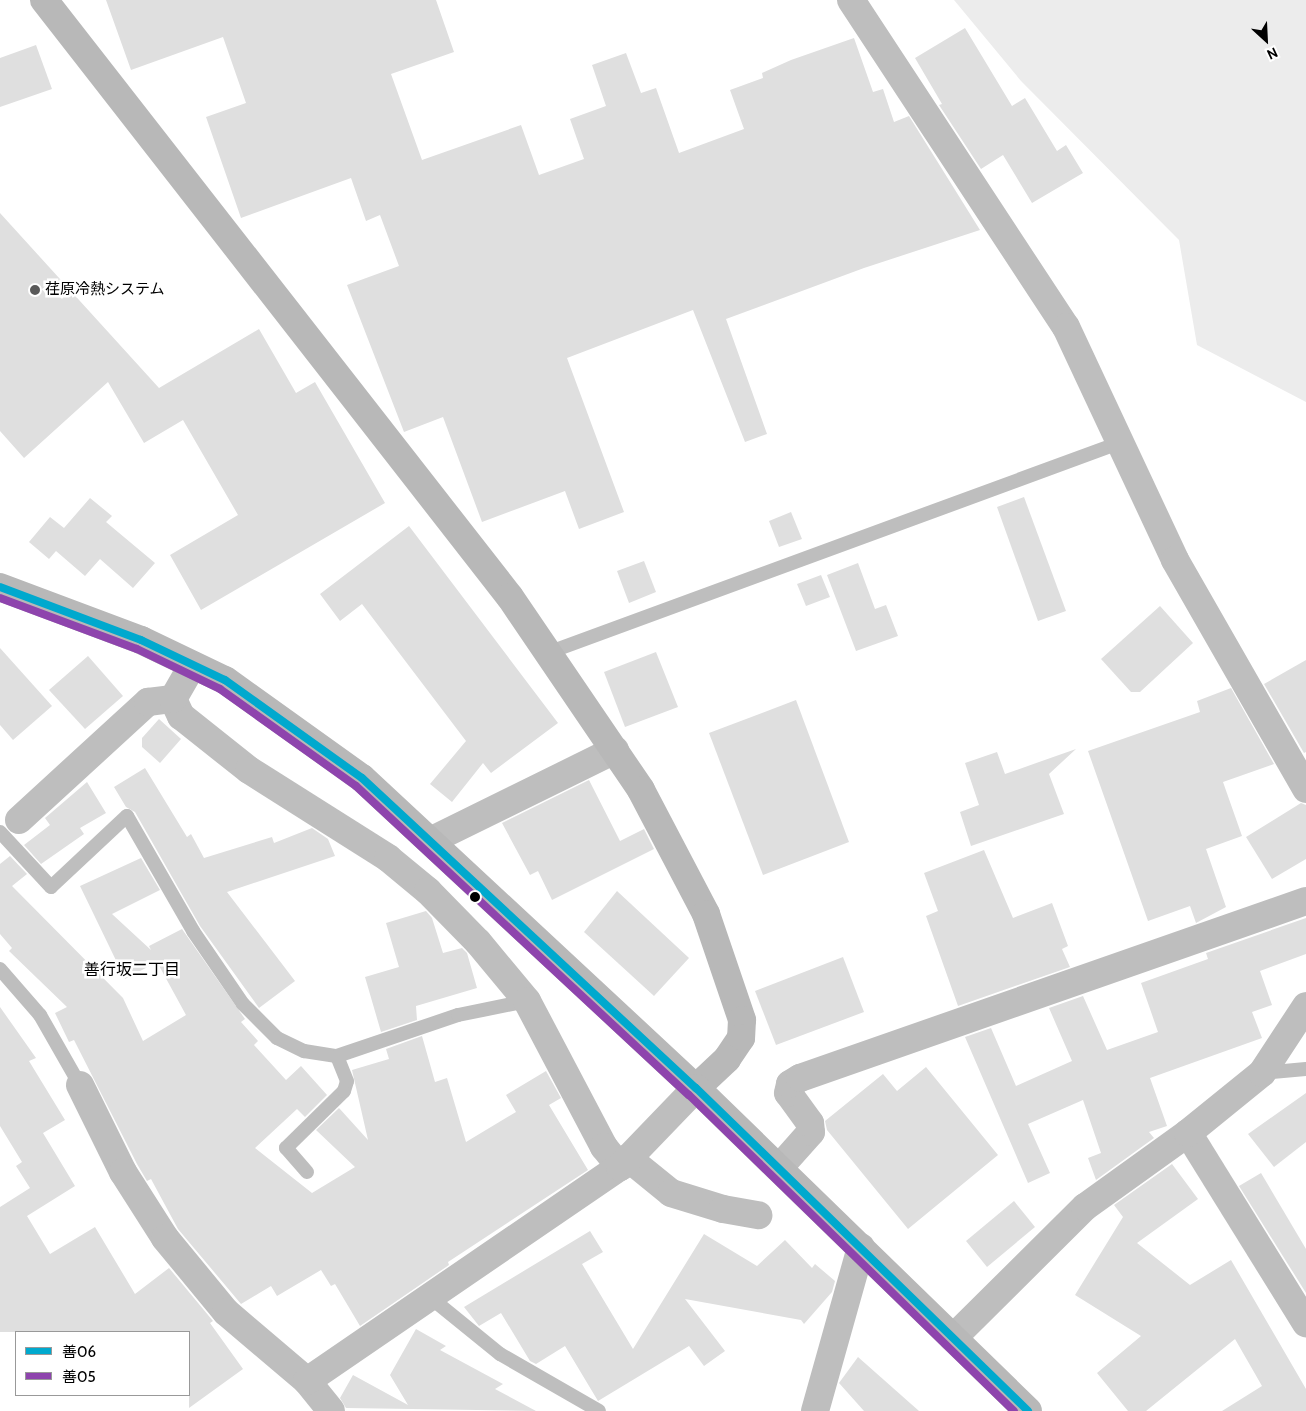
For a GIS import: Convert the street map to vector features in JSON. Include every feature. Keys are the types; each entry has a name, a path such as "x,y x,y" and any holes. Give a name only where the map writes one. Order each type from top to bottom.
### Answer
{"street":[{"path":"44,0 389,440 550,652 616,750 687,872 706,914 742,1020 741,1038 728,1059 696,1088 624,1163 431,1298 307,1381"},
{"path":"851,0 1066,327 1179,569 1306,789"},
{"path":"0,586 141,640 192,666 225,680 362,778 432,840 696,1088 1028,1411"},
{"path":"173,699 192,666"},
{"path":"9,826 148,702 173,699"},
{"path":"173,699 181,716 211,741 388,858 428,891 527,1001 604,1147 624,1163 671,1193 723,1209 758,1215"},
{"path":"432,840 616,750"},
{"path":"779,1168 811,1132 810,1123 788,1094 790,1084 800,1078 1306,900"},
{"path":"953,1338 1085,1207 1188,1133 1262,1073 1306,1006"},
{"path":"80,1085 123,1172 165,1238 226,1312 307,1381 332,1411"},
{"path":"1188,1133 1306,1323"},
{"path":"816,1411 861,1248"}],"lane":[{"path":"550,652 1120,443"},
{"path":"9,826 51,888 127,816 193,931 242,1004 277,1038 304,1051 337,1056 458,1015 527,1001"},
{"path":"0,969 40,1015 80,1085"},
{"path":"308,1172 286,1148 344,1091 347,1081 337,1056"},
{"path":"1262,1073 1306,1069"},
{"path":"431,1298 500,1354 599,1411"}],"shaded area":[{"path":"954,0 1306,0 1306,402 1197,345 1179,240 1021,81"}],"building":[{"path":"106,0 436,0 454,52 391,74 422,160 521,125 539,175 584,159 570,119 606,106 592,65 626,53 641,93 656,88 679,153 744,129 730,90 763,78 762,73 791,60 854,38 873,92 883,89 894,122 909,116 980,230 864,268 726,319 767,434 745,442 693,310 567,358 624,512 579,529 565,491 482,522 443,417 404,432 347,285 399,266 380,215 366,221 351,178 241,218 206,117 246,103 223,37 131,70"},
{"path":"965,28 1012,106 1025,98 1057,151 1066,145 1083,173 1032,203 1003,155 981,169 939,105 942,104 915,58"},
{"path":"36,45 52,89 0,107 0,58"},
{"path":"0,213 159,388 259,329 296,393 315,382 385,503 201,610 170,555 238,515 183,420 144,443 108,382 24,458 0,431"},
{"path":"1024,497 1066,611 1038,621 997,507"},
{"path":"90,498 112,516 106,522 155,563 133,588 100,559 85,576 56,551 49,559 29,542 50,517 64,528"},
{"path":"791,512 802,539 779,547 769,521"},
{"path":"409,526 558,723 491,773 483,763 452,802 430,784 466,741 362,604 340,621 320,594"},
{"path":"644,561 656,592 629,603 617,571"},
{"path":"858,563 875,609 886,605 898,636 856,651 827,575"},
{"path":"821,575 830,597 806,606 797,584"},
{"path":"1160,606 1193,643 1140,692 1131,692 1101,659"},
{"path":"0,648 52,706 13,740 0,725"},
{"path":"656,652 678,707 625,727 604,672"},
{"path":"88,656 123,696 85,729 49,690"},
{"path":"1306,660 1306,752 1304,753 1264,684"},
{"path":"1231,688 1274,764 1223,782 1242,836 1206,849 1226,907 1196,923 1190,906 1148,921 1088,751 1200,712 1197,701"},
{"path":"796,700 849,842 763,875 709,733"},
{"path":"159,719 181,739 160,763 142,747 142,738"},
{"path":"1076,749 1049,774 1064,814 971,846 960,812 979,805 965,763 997,752 1005,774"},
{"path":"145,768 187,837 191,834 204,858 272,837 274,843 312,828 328,839 335,856 227,892 295,981 259,1008 200,926 135,812 126,807 114,787"},
{"path":"589,780 620,841 644,829 654,849 552,900 538,871 530,875 502,823"},
{"path":"87,782 106,813 80,828 84,834 41,864 24,845 50,825 45,818"},
{"path":"1301,803 1306,805 1306,859 1272,879 1246,837"},
{"path":"984,850 1013,918 1052,903 1068,946 1062,949 1070,967 958,1006 926,916 938,911 924,873"},
{"path":"10,856 27,874 12,886 123,998 143,1041 186,1015 157,962 125,979 80,886 141,858 160,890 112,914 151,950 149,946 182,929 245,1019 241,1022 258,1041 254,1045 286,1080 301,1066 327,1095 305,1117 297,1109 255,1148 312,1193 355,1167 316,1130 339,1108 368,1140 352,1070 389,1059 386,1049 422,1036 435,1082 447,1078 466,1142 516,1112 506,1095 546,1071 561,1098 549,1105 588,1170 448,1262 449,1265 360,1326 335,1284 331,1286 321,1270 277,1296 271,1286 241,1304 178,1229 151,1179 147,1181 137,1164 74,1040 69,1042 55,1013 67,1007 9,951 12,948 0,934 0,864"},
{"path":"617,891 689,958 654,996 584,932"},
{"path":"426,911 432,918 443,953 462,948 467,953 477,988 416,1006 417,1020 381,1032 365,977 399,967 386,923"},
{"path":"1306,918 1306,954 1260,971 1272,1005 1252,1012 1262,1038 1150,1078 1167,1126 1149,1132 1154,1138 1096,1180 1088,1158 1101,1153 1083,1100 1028,1124 1050,1173 1028,1183 965,1037 991,1028 1016,1086 1072,1061 1049,1008 1083,996 1107,1050 1158,1032 1141,983 1208,959 1206,953"},
{"path":"843,957 864,1012 776,1045 755,991"},
{"path":"0,1007 36,1058 29,1061 65,1120 43,1133 75,1186 27,1216 50,1254 95,1227 135,1294 169,1268 213,1321 210,1323 243,1369 189,1408 190,1331 0,1332 0,1207 30,1188 16,1166 22,1162 0,1126"},
{"path":"926,1067 998,1155 908,1229 827,1130 825,1121 883,1074 897,1091"},
{"path":"1306,1093 1306,1142 1274,1167 1248,1134"},
{"path":"1172,1164 1198,1199 1137,1243 1190,1285 1231,1260 1306,1389 1306,1411 1222,1411 1262,1386 1235,1339 1146,1411 1128,1411 1097,1373 1141,1336 1075,1295 1123,1217 1114,1205"},
{"path":"1261,1173 1306,1249 1306,1293 1239,1186"},
{"path":"1014,1201 1035,1227 987,1267 966,1241"},
{"path":"590,1231 603,1252 582,1264 633,1349 704,1234 757,1266 785,1240 812,1268 815,1264 835,1281 832,1292 804,1324 801,1320 685,1299 725,1351 704,1366 689,1346 598,1401 565,1346 536,1364 530,1361 501,1313 479,1326 464,1307"},
{"path":"416,1329 446,1346 440,1350 503,1384 495,1389 536,1411 346,1408 340,1398 353,1375 408,1405 390,1375"},
{"path":"858,1357 919,1411 864,1411 839,1383"}],"transit line":[{"name":"善06","path":"0,587 141,640 225,680 362,778 696,1088 1028,1411"},
{"name":"善05","path":"0,598 137,649 220,689 356,786 689,1095 1014,1411"}],"place":[{"name":"荏原冷熱システム","path":"35,290"}],"district":[{"name":"善行坂二丁目","path":"132,970"}]}
